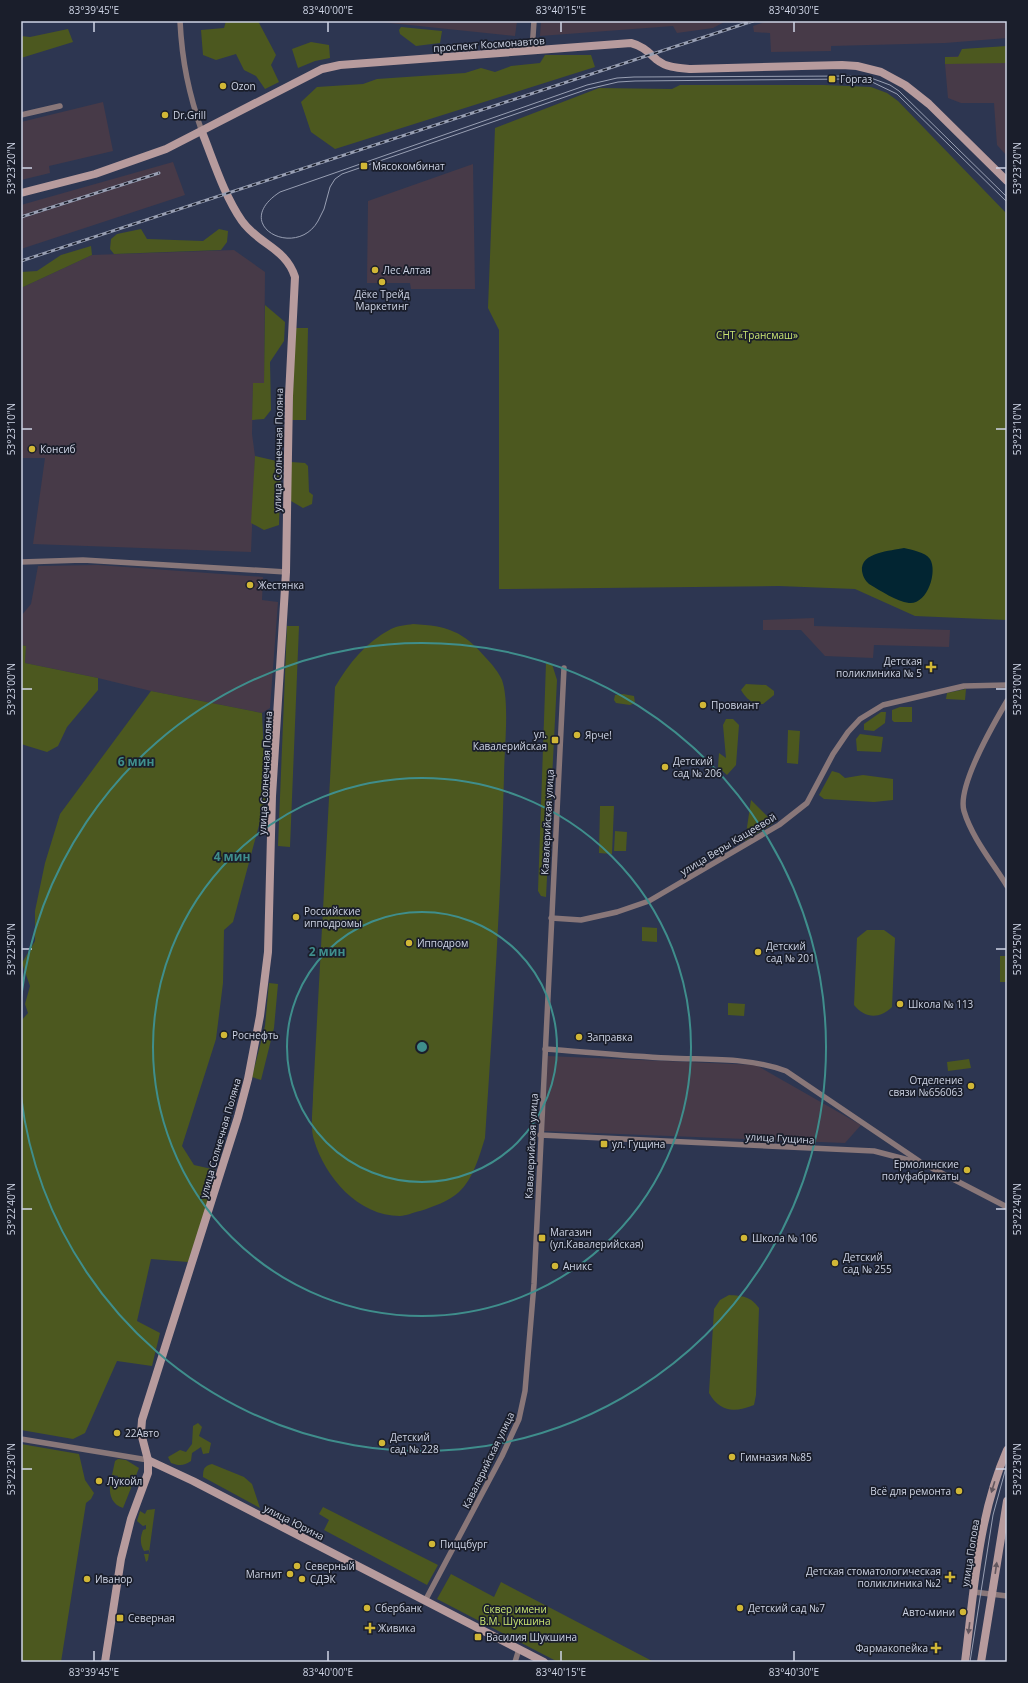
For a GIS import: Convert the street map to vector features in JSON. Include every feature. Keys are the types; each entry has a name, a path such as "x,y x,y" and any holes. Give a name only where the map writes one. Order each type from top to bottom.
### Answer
{"street":[{"path":"180,21 182,51 190,97 202,132"},
{"path":"532,51 534,21"},
{"name":"проспект Космонавтов","path":"21,193 95,174 134,162 202,132 322,69 340,65 631,43 646,49 658,61 674,68 691,69 842,65 871,68 893,78 917,94 1007,181"},
{"path":"21,115 60,106"},
{"name":"улица Солнечная Поляна","path":"105,1662 121,1559 131,1519 148,1473 148,1460 142,1443 142,1420 238,1117 248,1079 260,1016 268,952 272,796 286,572 289,396 295,278 288,260 256,236 241,220 227,194 202,132"},
{"path":"21,562 83,560 286,572"},
{"name":"Кавалерийская улица","path":"425,1601 502,1456 521,1412 525,1391 534,1284 540,1135 564,668"},
{"name":"улица Веры Кащеевой","path":"551,918 581,920 617,912 649,901 779,825 807,803 833,754 852,728 860,719 883,705 964,686 1007,685"},
{"path":"1007,701 993,726 964,790 963,804 975,834 1007,886"},
{"path":"545,1049 668,1058 750,1061 767,1064 786,1071 924,1164"},
{"name":"улица Гущина","path":"540,1135 874,1151 924,1164 1007,1207"},
{"name":"улица Юрина","path":"21,1439 148,1460 193,1481 544,1662"},
{"name":"улица Попова","path":"965,1662 974,1592 989,1500 1007,1450"},
{"path":"981,1662 1007,1501"},
{"path":"974,1592 1007,1596"},
{"path":"515,1662 519,1649"}],"shaded area":[{"path":"371,21 517,21 515,36"},
{"path":"541,21 726,21 713,28 677,33 673,26 540,36"},
{"path":"768,21 1007,21 1007,38 945,43 831,46 831,51 771,52 770,33 754,32 753,26"},
{"path":"1007,54 1007,156 997,145 994,103 961,103 948,98 945,57"},
{"path":"103,102 113,151 49,166 50,173 21,180 21,122"},
{"path":"173,162 185,195 21,249 21,205"},
{"path":"473,164 475,289 411,289 410,283 367,283 368,201"},
{"path":"234,250 265,272 264,384 253,384 252,434 255,456 251,552 33,544 45,458 21,458 21,288 92,255"},
{"path":"98,565 263,577 262,600 278,602 270,708 262,713 151,691 25,663 26,646 21,645 21,616 31,604 38,566"},
{"path":"814,618 814,626 950,630 949,647 874,645 873,658 825,656 801,630 763,630 763,620"},
{"path":"548,1056 756,1065 861,1125 845,1143 544,1131"}],"green space":[{"path":"226,21 258,21 276,55 271,65 279,82 265,89 256,76 244,70 236,54 216,60 203,55 201,30 224,28"},
{"path":"401,27 442,31 440,43 416,46 400,34 399,30"},
{"path":"68,29 73,42 21,58 21,36 30,37"},
{"path":"311,42 329,45 330,58 315,61 298,68 292,49"},
{"path":"1007,46 1007,63 945,64 945,57 958,57 962,49"},
{"path":"545,55 591,55 595,67 335,149 311,132 301,102 317,87 363,84 377,79 465,73 481,68 495,72 511,66 540,63"},
{"name":"СНТ «Трансмаш»","path":"680,85 824,85 871,87 887,93 898,101 1007,214 1007,620 915,616 855,589 779,586 499,589 499,330 488,308 495,128 599,88 672,89"},
{"path":"141,229 147,239 203,241 219,229 228,231 227,242 221,250 114,254 110,249 111,239 117,234"},
{"path":"91,246 92,255 21,288 21,272 37,271 61,255"},
{"path":"265,305 285,322 284,341 270,362 271,410 264,419 252,420 253,383 264,383"},
{"path":"295,328 308,328 306,420 292,420"},
{"path":"255,456 281,462 279,525 264,530 251,523"},
{"path":"291,462 305,463 308,466 309,492 313,495 312,504 303,508 291,501"},
{"name":"Ипподром","path":"413,624 436,626 454,632 470,642 488,660 502,680 506,701 506,727 499,912 485,1138 472,1174 459,1192 446,1201 435,1206 400,1216 385,1214 370,1209 357,1202 345,1192 326,1167 319,1154 312,1130 312,1118 335,687 352,662 374,640 393,628"},
{"path":"287,626 299,626 290,847 278,846"},
{"path":"21,645 26,646 25,663 98,678 98,690 67,727 58,746 47,752 21,744"},
{"path":"546,663 552,664 557,680 546,897 541,896 538,891"},
{"path":"746,684 766,685 774,691 774,695 763,704 753,702 745,696 741,690"},
{"path":"966,689 965,700 946,699 947,693"},
{"path":"151,691 262,713 266,799 233,922 224,930 223,983 216,1039 182,1146 194,1165 216,1170 212,1190 188,1262 151,1259 137,1321 160,1333 152,1366 117,1361 85,1433 73,1439 21,1430 21,1021 28,1013 25,1004 30,986 22,963 35,941 35,911 45,863 60,814"},
{"path":"623,694 634,696 635,703 630,705 616,703 614,700 615,695"},
{"path":"900,707 912,707 912,722 894,722 892,720 892,710"},
{"path":"881,712 886,712 885,723 874,731 864,730 864,724"},
{"path":"726,719 733,719 739,725 736,765 727,775 718,767 719,753 726,758 723,725"},
{"path":"788,730 800,731 798,764 787,763"},
{"path":"860,734 883,737 881,752 857,751 856,739"},
{"path":"832,771 839,773 845,778 863,775 893,779 893,800 874,802 824,799 819,795"},
{"path":"751,800 774,823 745,841"},
{"path":"600,806 614,806 612,854 599,853"},
{"path":"615,831 627,832 626,851 614,851"},
{"path":"642,927 657,928 657,942 642,941"},
{"path":"867,930 884,930 895,938 892,1007 883,1014 873,1016 863,1013 854,1005 857,938"},
{"path":"1000,956 1007,956 1007,982 1000,982"},
{"path":"269,983 278,984 274,1028 261,1080 252,1077 265,1026"},
{"path":"728,1003 745,1004 744,1016 728,1015"},
{"path":"969,1059 971,1068 948,1071 947,1062"},
{"path":"729,1295 746,1297 759,1308 756,1395 754,1405 747,1408 734,1410 718,1404 709,1393 714,1309 720,1300"},
{"path":"198,1423 202,1427 199,1436 211,1443 209,1453 203,1454 201,1447 192,1453 191,1461 188,1463 177,1465 171,1463 168,1457 180,1450 186,1452 192,1444 193,1426"},
{"path":"21,1444 79,1454 85,1480 94,1493 91,1499 86,1503 61,1662 21,1662"},
{"path":"118,1459 126,1460 139,1468 123,1508 112,1500 110,1493 110,1486 116,1487 118,1476 112,1475 115,1461"},
{"path":"212,1464 244,1477 252,1484 260,1508 203,1477 204,1468"},
{"path":"323,1507 438,1565 427,1585 324,1530 329,1520 319,1514"},
{"path":"155,1509 149,1550 144,1551 141,1543 142,1533 143,1530 146,1529 146,1525 143,1526 137,1521 140,1511 145,1514 147,1510"},
{"path":"144,1554 149,1554 148,1560 146,1562"},
{"name":"Сквер имени В.М. Шукшина","path":"451,1574 494,1597 501,1582 654,1662 558,1662 437,1599"}],"water":[{"path":"904,548 928,557 932,565 933,572 932,579 926,593 921,599 909,603 899,600 869,584 862,573 863,565 871,556"}],"tram line":[{"path":"1007,197 899,91 890,85 871,78 848,76 634,77 617,78 587,85 280,192 266,204 261,216 264,226 272,234 283,238 296,238 308,232 318,221 324,209 330,187 335,179 342,174 588,89 618,82 635,81 848,79 870,81 897,94 1007,202"},
{"path":"970,1662 993,1515 1007,1464"}],"railway":[{"path":"21,261 753,21"},
{"path":"21,217 159,173"}],"place":[{"name":"Горгаз","path":"832,79"},
{"name":"Ozon","path":"223,86"},
{"name":"Dr.Grill","path":"165,115"},
{"name":"Мясокомбинат","path":"364,166"},
{"name":"Лес Алтая","path":"375,270"},
{"name":"Дёке Трейд Маркетинг","path":"382,282"},
{"name":"Консиб","path":"32,449"},
{"name":"Жестянка","path":"250,585"},
{"name":"Детская поликлиника № 5","path":"931,667"},
{"name":"Провиант","path":"703,705"},
{"name":"Ярче!","path":"577,735"},
{"name":"ул. Кавалерийская","path":"555,740"},
{"name":"Детский сад № 206","path":"665,767"},
{"name":"Российские ипподромы","path":"296,917"},
{"name":"Ипподром","path":"409,943"},
{"name":"Детский сад № 201","path":"758,952"},
{"name":"Школа № 113","path":"900,1004"},
{"name":"Роснефть","path":"224,1035"},
{"name":"Заправка","path":"579,1037"},
{"name":"Отделение связи №656063","path":"971,1086"},
{"name":"ул. Гущина","path":"604,1144"},
{"name":"Ермолинские полуфабрикаты","path":"967,1170"},
{"name":"Магазин (ул.Кавалерийская)","path":"542,1238"},
{"name":"Школа № 106","path":"744,1238"},
{"name":"Детский сад № 255","path":"835,1263"},
{"name":"Аникс","path":"555,1266"},
{"name":"22Авто","path":"117,1433"},
{"name":"Детский сад № 228","path":"382,1443"},
{"name":"Гимназия №85","path":"732,1457"},
{"name":"Лукойл","path":"99,1481"},
{"name":"Всё для ремонта","path":"959,1491"},
{"name":"Пиццбург","path":"432,1544"},
{"name":"Северный","path":"297,1566"},
{"name":"Магнит","path":"290,1574"},
{"name":"Детская стоматологическая поликлиника №2","path":"950,1577"},
{"name":"Иванор","path":"87,1579"},
{"name":"СДЭК","path":"302,1579"},
{"name":"Сбербанк","path":"367,1608"},
{"name":"Детский сад №7","path":"740,1608"},
{"name":"Авто-мини","path":"963,1612"},
{"name":"Северная","path":"120,1618"},
{"name":"Живика","path":"370,1628"},
{"name":"Василия Шукшина","path":"478,1637"},
{"name":"Фармакопейка","path":"936,1648"}]}
